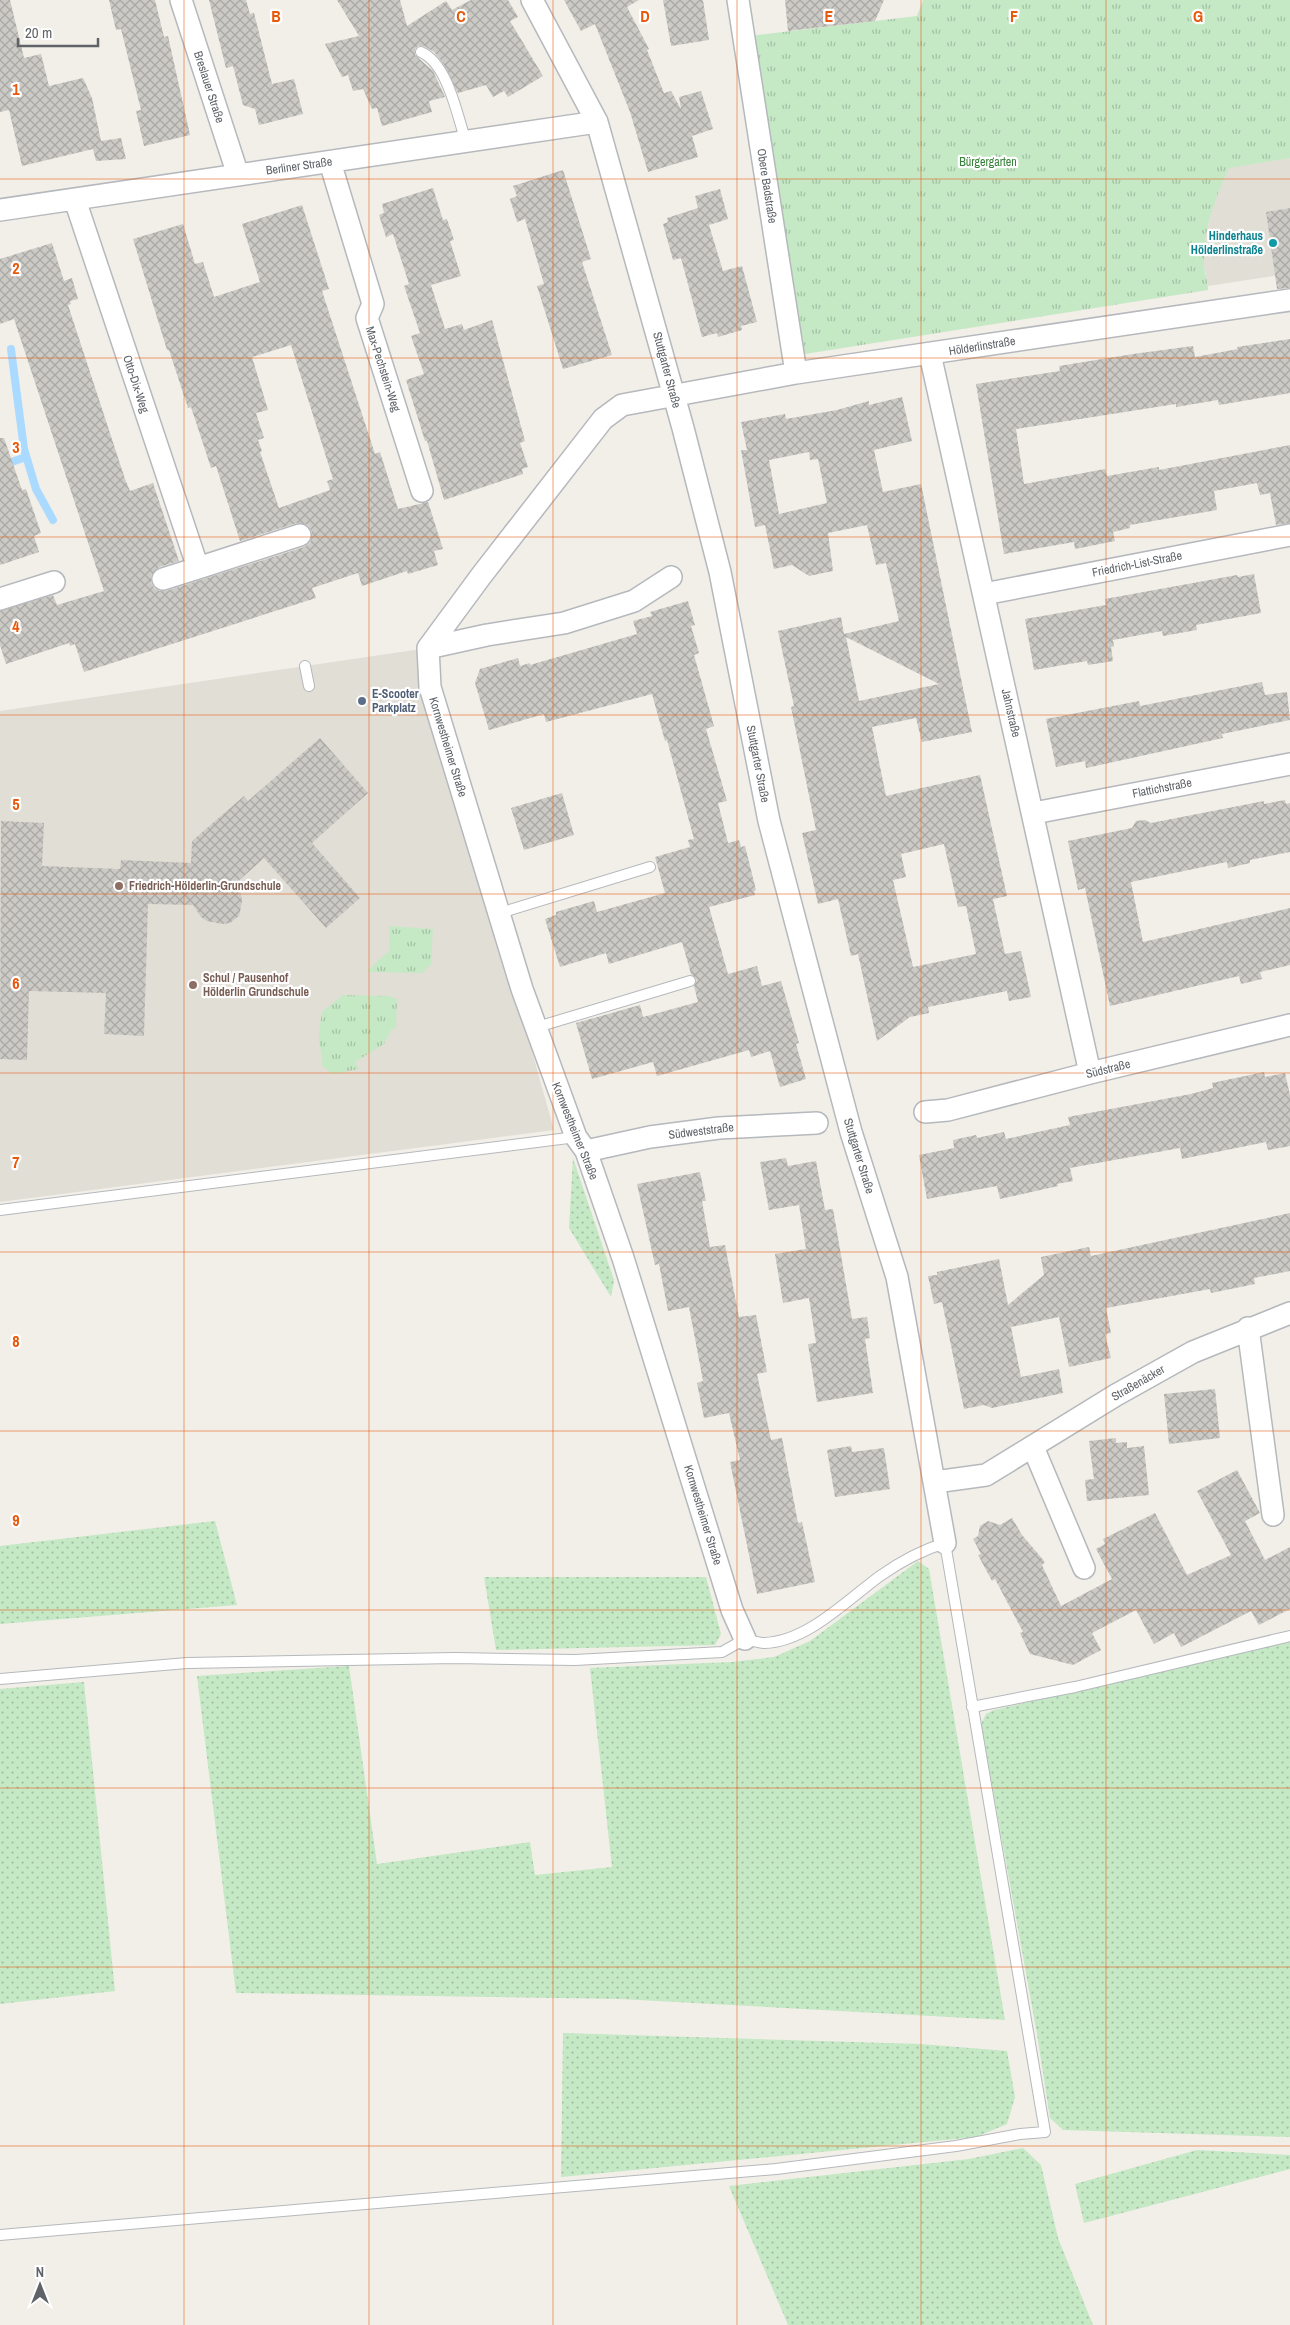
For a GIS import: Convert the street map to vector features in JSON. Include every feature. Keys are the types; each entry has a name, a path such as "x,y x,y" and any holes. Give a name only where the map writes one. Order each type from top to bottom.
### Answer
{"street":[{"name":"Breslauer Straße","path":"181,0 238,175"},
{"name":"Stuttgarter Straße","path":"532,0 597,122 674,395 720,572 769,821 851,1132 897,1277 945,1542"},
{"name":"Obere Badstraße","path":"738,0 796,373"},
{"name":"Berliner Straße","path":"0,210 597,122"},
{"name":"Max-Pechstein-Weg","path":"330,162 373,304 367,318 422,491"},
{"name":"Otto-Dix-Weg","path":"75,200 198,568"},
{"name":"Hölderlinstraße","path":"674,395 796,373 1290,300"},
{"name":"Jahnstraße","path":"930,354 1034,813 1090,1073"},
{"path":"428,648 602,419 622,406 674,395"},
{"name":"Friedrich-List-Straße","path":"984,594 1290,534"},
{"path":"163,579 300,535"},
{"path":"428,648 487,635 564,622 634,601 671,577"},
{"path":"0,599 54,582"},
{"name":"Kornwestheimer Straße","path":"428,648 430,687 534,1028 581,1144 622,1258 732,1610 745,1639"},
{"name":"Flattichstraße","path":"1034,813 1290,764"},
{"name":"Südstraße","path":"926,1112 948,1110 1090,1073 1290,1025"},
{"name":"Südweststraße","path":"581,1144 719,1128 817,1123"},
{"name":"Straßenäcker","path":"935,1482 986,1475 1116,1394 1193,1352 1248,1328 1290,1313"},
{"path":"1248,1328 1273,1515"},
{"path":"1033,1447 1084,1568"}],"lane":[{"path":"422,52 436,62 442,72 466,142"},
{"path":"305,666 309,686"},
{"path":"500,913 650,867"},
{"path":"534,1028 690,981"},
{"path":"0,1210 581,1144"},
{"path":"0,1679 187,1663 455,1658 575,1660 722,1652 745,1639 763,1643 797,1635 814,1626 882,1575 921,1550 945,1542 1045,2132 1020,2134 956,2146 776,2169 0,2235"},
{"path":"972,1708 1075,1687 1290,1636"}],"shaded area":[{"path":"1290,158 1290,208 1266,212 1273,259 1280,275 1208,286 1204,266 1204,244 1214,200 1229,167"},
{"path":"428,648 430,687 554,1130 0,1202 0,711"}],"green space":[{"name":"Bürgergarten","path":"923,0 1290,0 1290,158 1229,168 1219,191 1208,227 1204,264 1208,290 805,354 750,36 917,16"},
{"path":"389,926 433,929 431,964 422,973 366,972 389,951"},
{"path":"343,995 388,996 397,999 396,1028 391,1030 384,1044 355,1062 359,1069 332,1074 322,1065 319,1041 320,1026 322,1012"},
{"path":"573,1158 614,1280 611,1297 569,1228"},
{"path":"215,1521 237,1605 0,1624 0,1546"},
{"path":"918,1561 929,1569 1005,2020 620,1999 236,1993 197,1676 349,1666 377,1864 530,1842 535,1875 612,1867 590,1668 732,1662 774,1657 810,1641"},
{"path":"484,1577 706,1577 721,1634 715,1645 496,1650"},
{"path":"1290,1641 1290,2137 1063,2130 1050,2118 1037,2034 981,1724 986,1714 994,1710"},
{"path":"84,1682 115,1991 0,2004 0,1689"},
{"path":"563,2033 920,2044 1007,2051 1015,2097 1007,2124 976,2137 561,2177"},
{"path":"1023,2148 1041,2165 1058,2238 1093,2325 788,2325 729,2186 969,2159"},
{"path":"1197,2150 1290,2155 1290,2169 1084,2223 1075,2184"}],"building":[{"path":"0,0 10,0 24,58 41,54 49,86 83,78 92,98 101,141 121,138 126,159 96,161 93,149 22,166 9,110 0,112"},
{"path":"109,0 155,0 164,37 168,36 190,135 144,146 136,111 141,110 121,29 116,30"},
{"path":"209,0 246,0 250,14 254,13 272,84 294,79 303,114 259,125 255,109 243,105 233,66 226,68"},
{"path":"337,0 400,0 407,26 446,1 452,10 471,0 508,0 518,17 510,21 543,76 508,97 504,91 493,97 486,85 458,93 443,63 434,52 424,46 418,46 415,49 415,55 433,71 445,97 429,101 432,112 382,126 377,108 372,109 363,89 353,91 348,75 342,77 325,44 359,36"},
{"path":"564,0 639,0 627,7 649,49 647,50 664,93 671,91 681,109 679,97 701,91 713,129 692,136 698,157 648,172 630,112 595,24 581,31"},
{"path":"663,0 703,0 709,40 671,46"},
{"path":"785,0 884,0 875,21 788,31"},
{"path":"563,170 591,259 582,262 612,355 563,369 537,286 544,284 525,219 517,222 510,199 517,196 513,186"},
{"path":"433,188 443,220 447,219 454,240 450,241 461,276 431,285 445,329 462,324 464,330 492,320 525,441 520,443 528,467 522,469 523,474 444,500 427,441 425,441 406,380 424,374 411,336 420,333 404,286 409,284 393,234 386,237 379,215 384,213 382,204"},
{"path":"720,189 728,219 709,225 723,271 742,266 757,322 741,326 742,330 718,337 717,333 702,337 681,258 673,260 663,224 668,222 667,218 698,208 695,196"},
{"path":"302,205 329,289 322,291 375,454 380,452 398,509 428,502 443,549 434,551 438,565 408,574 407,571 362,586 358,573 312,588 316,598 84,672 75,644 70,646 69,643 6,664 0,645 0,611 53,595 57,605 104,591 14,319 0,324 0,259 52,243 64,281 72,278 78,299 70,301 71,304 68,305 125,479 130,491 153,483 179,561 159,567 151,576 154,588 166,591 304,547 310,543 312,532 308,525 297,523 240,541 216,466 211,468 191,407 188,408 169,350 167,350 133,239 183,224 195,264 203,262 214,297 260,282 242,224","holes":["291,345 333,479 327,481 330,490 279,508 260,452 262,451 258,440 264,438 256,413 268,410 252,357"]},
{"path":"1290,208 1290,288 1277,289 1266,212"},
{"path":"1290,339 1290,393 1219,405 1218,400 1176,407 1176,404 1016,429 1024,484 1105,469 1107,476 1159,467 1159,470 1290,445 1290,523 1276,525 1270,493 1260,495 1257,483 1214,491 1217,510 1130,525 1130,528 1113,532 1115,541 1075,549 1074,542 1004,554 976,384 1060,371 1059,366 1133,354 1193,346 1195,357 1238,349 1237,347"},
{"path":"902,397 912,441 874,450 883,492 921,484 972,732 922,742 916,718 872,727 886,796 980,775 1007,896 993,899 1005,954 1021,951 1031,997 1009,1001 1007,991 928,1007 929,1013 910,1017 877,1041 858,954 851,956 838,899 818,904 802,833 816,830 791,707 794,706 778,631 841,617 844,634 899,621 886,563 876,565 867,525 828,533 833,571 809,576 792,565 774,569 765,525 755,527 741,450 747,450 741,422 785,414 786,419 837,410 869,401 869,405","holes":["809,452 810,460 818,459 827,503 779,514 769,460","846,637 939,684 859,701","944,844 958,907 966,906 976,954 913,967 893,880 906,877 901,854"]},
{"path":"0,438 4,438 22,490 26,489 41,533 34,536 39,552 0,565"},
{"path":"1254,574 1261,613 1196,625 1197,630 1163,636 1162,631 1113,640 1114,646 1111,647 1113,661 1088,665 1087,661 1034,670 1025,619 1106,605 1105,599 1237,575 1238,577"},
{"path":"688,601 695,625 691,626 699,653 694,655 714,726 706,729 727,801 718,803 728,843 739,840 741,847 745,846 756,890 754,891 755,895 709,907 728,974 757,966 762,986 781,981 799,1043 796,1044 806,1079 780,1087 770,1051 751,1057 749,1050 657,1076 653,1062 592,1079 576,1023 640,1005 643,1017 698,1002 694,986 697,980 691,974 682,942 609,964 606,953 560,967 545,919 556,915 556,912 594,901 597,912 665,893 655,857 690,847 688,840 694,839 667,740 665,741 652,694 546,722 544,714 489,730 475,683 480,669 518,658 520,666 530,663 530,665 637,634 633,621 652,616 650,612"},
{"path":"1262,682 1265,695 1287,692 1290,720 1222,734 1223,738 1086,768 1085,761 1056,767 1046,719 1139,701 1140,706"},
{"name":"Friedrich-Hölderlin-Grundschule","path":"320,738 368,793 312,843 360,898 326,928 264,858 236,883 242,902 239,916 230,923 222,924 207,921 201,917 193,905 148,904 144,1036 104,1034 106,993 29,991 27,1060 0,1059 1,821 44,823 42,866 120,869 121,860 191,863 192,841 244,796 248,801"},
{"path":"562,793 574,835 524,850 511,808"},
{"path":"1285,800 1286,804 1290,803 1290,852 1250,860 1250,863 1228,868 1227,862 1131,882 1143,942 1290,908 1290,965 1260,972 1262,979 1241,984 1239,976 1110,1006 1085,888 1078,890 1068,841 1132,828 1136,821 1145,820 1151,823 1264,801 1264,804"},
{"path":"1264,1072 1265,1077 1285,1073 1290,1095 1290,1146 1268,1150 1266,1142 1182,1159 1180,1148 1070,1168 1073,1181 1000,1199 997,1186 927,1199 919,1155 954,1148 953,1140 976,1135 977,1138 1004,1132 1006,1139 1070,1125 1068,1117 1191,1094 1213,1088 1212,1083"},
{"path":"786,1158 788,1166 816,1161 825,1210 833,1209 852,1319 867,1317 870,1338 865,1339 873,1393 817,1402 808,1344 816,1343 809,1298 783,1303 775,1254 806,1249 799,1205 769,1210 760,1162"},
{"path":"700,1172 706,1201 702,1201 710,1247 725,1245 739,1317 756,1315 767,1372 757,1374 771,1440 782,1438 798,1523 802,1522 815,1582 757,1594 730,1462 740,1460 729,1413 704,1418 697,1383 703,1381 689,1307 668,1311 659,1264 655,1265 637,1184"},
{"path":"1290,1213 1290,1271 1254,1278 1255,1284 1211,1293 1210,1289 1106,1308 1111,1333 1105,1334 1111,1358 1069,1367 1059,1317 1011,1327 1021,1377 1059,1369 1063,1393 992,1408 984,1405 964,1409 942,1302 934,1304 928,1276 937,1275 937,1272 999,1259 1008,1305 1044,1275 1041,1257 1089,1247 1091,1256"},
{"path":"1215,1389 1220,1438 1169,1444 1164,1394"},
{"path":"1116,1438 1116,1443 1127,1442 1127,1448 1144,1446 1149,1495 1087,1501 1085,1480 1094,1479 1089,1441"},
{"path":"851,1446 852,1452 884,1448 890,1489 835,1497 827,1450"},
{"path":"1237,1470 1260,1513 1245,1521 1265,1560 1290,1547 1290,1609 1259,1625 1251,1611 1181,1647 1174,1633 1154,1644 1136,1610 1092,1633 1101,1650 1073,1665 1030,1654 1020,1633 1023,1632 995,1579 992,1581 978,1555 981,1554 973,1539 978,1536 980,1526 988,1521 1000,1525 1012,1518 1022,1535 1045,1562 1042,1565 1061,1606 1112,1579 1096,1549 1105,1544 1103,1539 1155,1513 1187,1575 1231,1555 1197,1491"}],"waterway":[{"path":"11,349 24,449 36,489 53,520"},
{"path":"0,466 26,457"}],"place":[{"name":"Hinderhaus Hölderlinstraße","path":"1273,243"},
{"name":"E-Scooter Parkplatz","path":"362,701"},
{"name":"Friedrich-Hölderlin-Grundschule","path":"119,886"},
{"name":"Schul / Pausenhof Hölderlin Grundschule","path":"193,985"}]}
